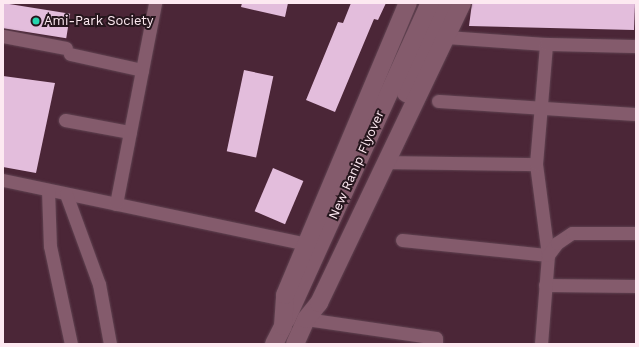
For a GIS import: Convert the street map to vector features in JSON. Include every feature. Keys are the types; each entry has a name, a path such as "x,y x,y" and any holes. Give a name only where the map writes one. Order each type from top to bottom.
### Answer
{"main road":[{"path":"274,344 282,326 285,294 408,3"},
{"name":"New Ranip Flyover","path":"306,319 308,294 430,3"},
{"name":"New Ranip Flyover","path":"282,326 308,294 447,3"},
{"path":"294,344 306,319 319,303 462,3"}],"street":[{"path":"116,204 142,70 151,4"},
{"path":"3,36 142,70"},
{"path":"446,37 546,44 636,46"},
{"path":"541,344 548,255 536,164 546,44"},
{"path":"438,101 636,114"},
{"path":"65,120 130,132"},
{"path":"386,162 536,164"},
{"path":"3,180 306,244"},
{"path":"48,190 50,246 71,344"},
{"path":"66,194 99,284 110,344"},
{"path":"548,255 556,243 572,233 636,233"},
{"path":"402,240 548,255"},
{"path":"545,285 636,286"},
{"path":"306,319 436,338 436,344"}],"building":[{"name":"Ami-Park Society","path":"3,3 70,14 66,38 3,28"},
{"path":"242,3 288,3 285,17 241,7"},
{"path":"351,3 386,3 378,20 374,19 335,112 306,100 338,22 343,23"},
{"path":"472,3 635,3 634,30 469,26"},
{"path":"244,70 273,76 256,157 227,151"},
{"path":"3,76 55,83 36,173 3,167"},
{"path":"273,168 303,181 285,224 255,211"}],"place":[{"name":"Ami-Park Society","path":"36,21"}]}
